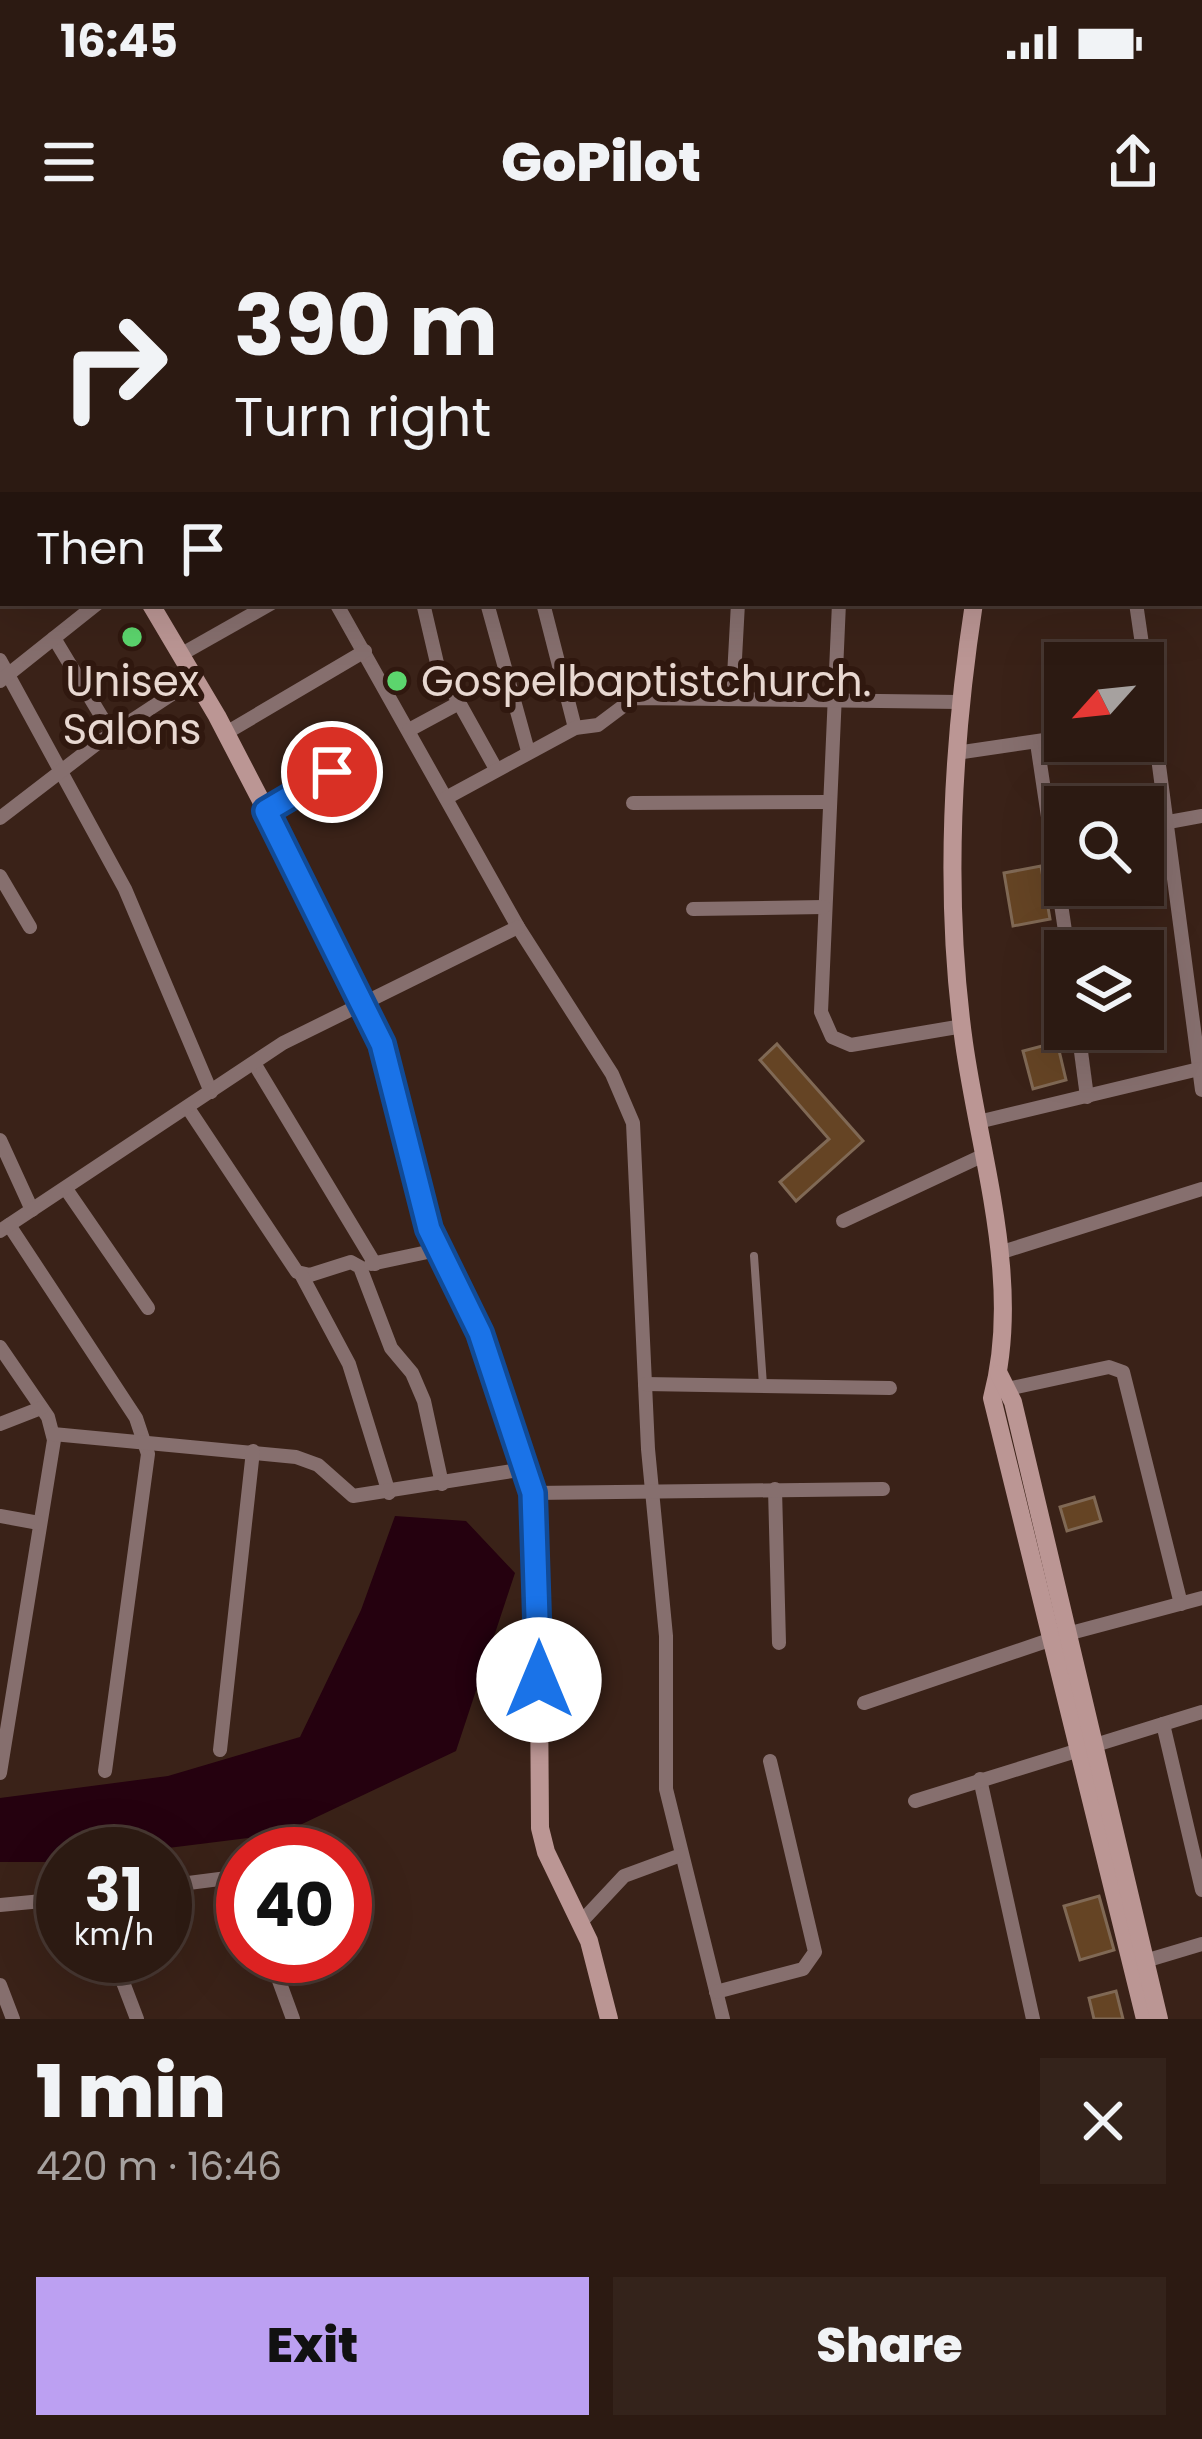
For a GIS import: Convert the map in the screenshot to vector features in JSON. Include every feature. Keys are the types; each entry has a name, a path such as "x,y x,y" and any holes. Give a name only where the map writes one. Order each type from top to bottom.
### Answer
{"street":[{"path":"5,677 94,606"},
{"path":"152,606 226,733 364,999 398,1091 436,1250 480,1333 533,1493 540,1828 581,1922 609,2019"},
{"path":"180,655 267,606"},
{"path":"338,606 518,927 613,1075 633,1123 645,1384 668,1682 666,1789 722,2019"},
{"path":"424,606 437,663 496,769"},
{"path":"489,606 529,751"},
{"path":"543,606 574,728"},
{"path":"733,695 738,606"},
{"path":"839,606 821,1012 839,1043 963,1026"},
{"path":"974,606 956,753 963,1026 999,1253 1003,1381 992,1398 1060,1637 1145,2019"},
{"path":"1136,606 1140,642"},
{"path":"54,638 112,734"},
{"path":"226,733 365,651"},
{"path":"0,660 5,677 64,770 125,889 211,1092"},
{"path":"0,818 195,679"},
{"path":"446,798 574,728 598,725 634,698 733,695 746,701 959,702"},
{"path":"409,730 459,703"},
{"path":"956,753 1044,742"},
{"path":"1037,743 1065,930"},
{"path":"266,811 364,754"},
{"path":"633,803 830,802"},
{"path":"1164,823 1202,816"},
{"path":"1164,830 1202,1090"},
{"path":"0,876 31,927"},
{"path":"692,909 824,907"},
{"path":"105,1771 146,1493 145,1441 118,1389 4,1228 254,1063 364,999 518,927"},
{"path":"1081,1050 1087,1096"},
{"path":"254,1063 368,1265 391,1348 412,1373 424,1401 442,1484"},
{"path":"978,1122 1199,1070"},
{"path":"188,1108 302,1276 349,1364 389,1493"},
{"path":"0,1140 32,1210"},
{"path":"843,1221 984,1155"},
{"path":"66,1189 148,1308"},
{"path":"999,1253 1202,1189"},
{"path":"302,1276 346,1263 368,1265 436,1250"},
{"path":"0,1347 4,1364 41,1408 53,1434 0,1773"},
{"path":"1003,1381 1113,1366 1123,1372 1181,1604"},
{"path":"645,1384 890,1388"},
{"path":"0,1424 41,1408"},
{"path":"53,1434 308,1460 352,1496 524,1469"},
{"path":"220,1750 253,1451"},
{"path":"533,1493 652,1488 883,1490"},
{"path":"775,1490 779,1643"},
{"path":"0,1516 38,1523"},
{"path":"864,1703 1060,1637 1202,1598"},
{"path":"915,1802 1202,1712"},
{"path":"1163,1724 1202,1891"},
{"path":"1086,1746 1159,2019"},
{"path":"716,1992 803,1969 815,1952 770,1761"},
{"path":"980,1779 1033,2019"},
{"path":"581,1922 624,1876 681,1855"},
{"path":"0,1905 36,1902"},
{"path":"1145,1961 1202,1944"},
{"path":"123,1983 137,2019"},
{"path":"279,1983 293,2019"},
{"path":"0,1985 14,2019"}],"lane":[{"path":"754,1256 763,1385"}],"shaded area":[{"path":"395,1516 466,1521 515,1573 456,1751 296,1827 216,1827 216,1842 192,1845 192,1827 36,1827 36,1862 0,1862 0,1798 168,1776 300,1737 361,1610"}],"building":[{"path":"1041,866 1044,906 1050,919 1013,926 1004,873"},
{"path":"777,1044 863,1141 796,1201 780,1182 829,1139 760,1060"},
{"path":"1044,1045 1044,1050 1059,1050 1066,1080 1033,1089 1023,1051"},
{"path":"1094,1497 1101,1521 1067,1531 1060,1507"},
{"path":"1099,1896 1114,1950 1080,1960 1064,1906"},
{"path":"1116,1991 1123,2019 1094,2019 1089,1998"}],"place":[{"name":"Unisex Salons","path":"132,637"},
{"name":"Gospelbaptistchurch.","path":"397,681"}],"route":[{"path":"332,772 266,811 364,999 382,1044 436,1250 480,1333 533,1493 539,1680"}]}
